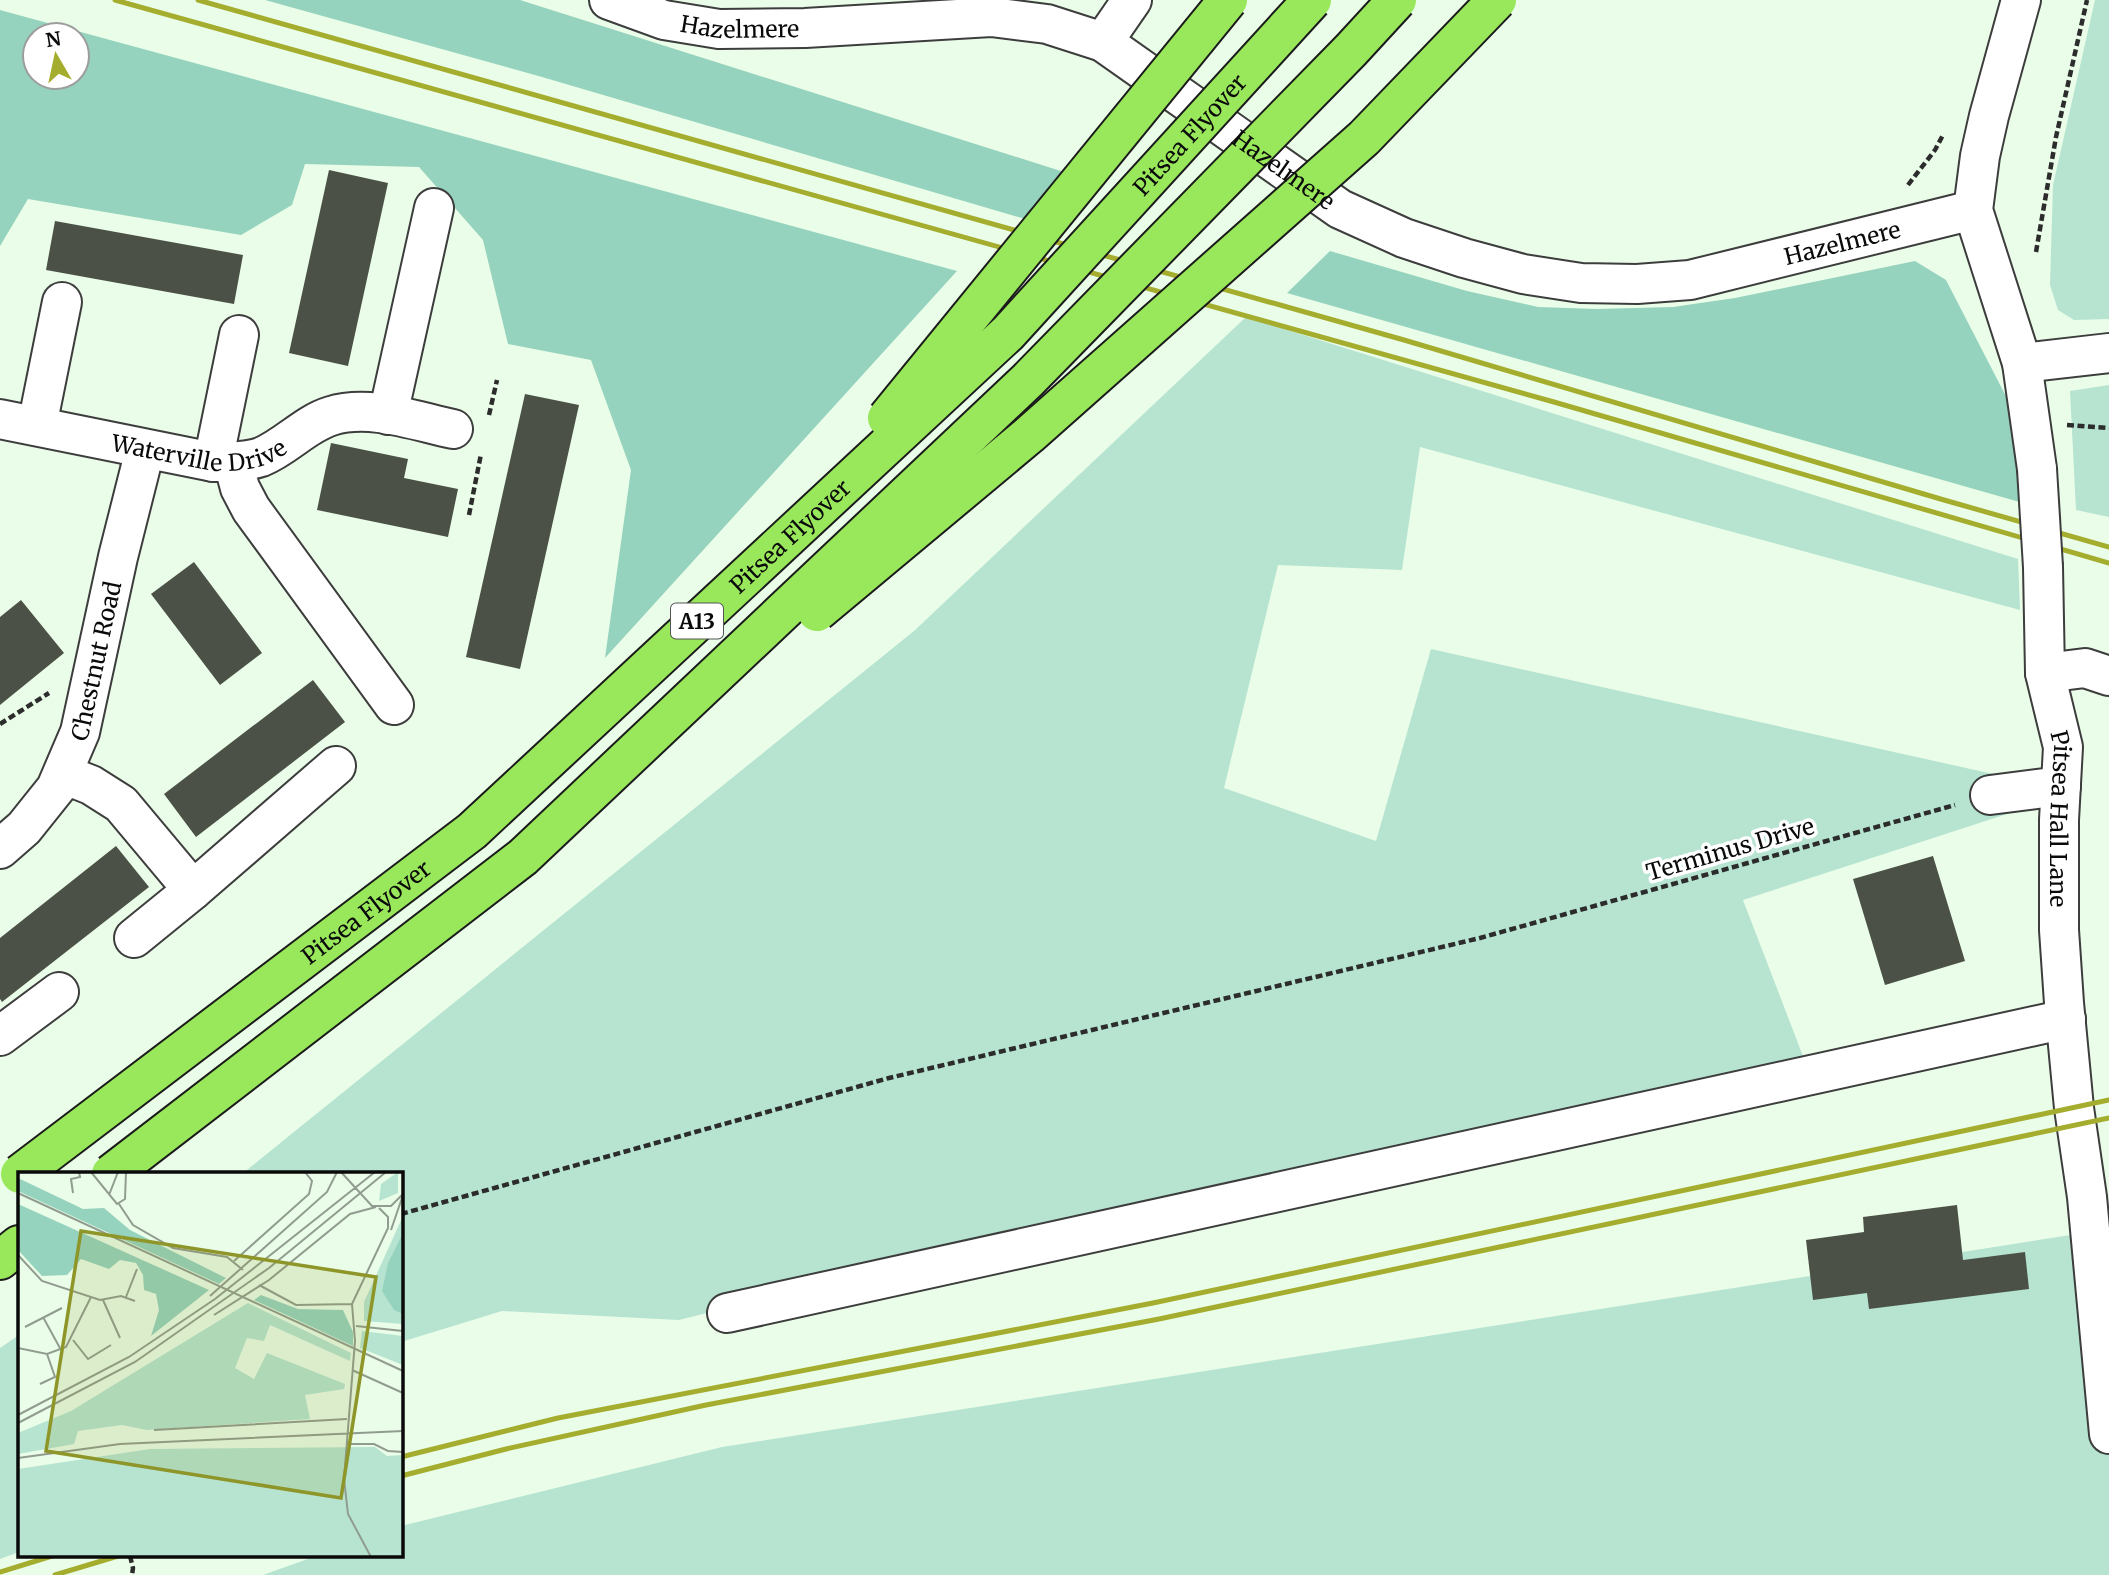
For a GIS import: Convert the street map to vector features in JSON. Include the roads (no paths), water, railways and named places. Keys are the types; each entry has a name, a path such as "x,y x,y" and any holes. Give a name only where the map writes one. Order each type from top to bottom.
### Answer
{"highway":[{"name":"A13","path":"795,530 1228,0"},
{"name":"Pitsea Flyover","path":"24,1172 472,831 1008,332 1312,0"},
{"name":"A13","path":"523,857 1028,380 1397,0"},
{"name":"A13","path":"114,1172 523,857 1029,435 1364,138 1497,0"},
{"name":"Pitsea Flyover","path":"0,1189 18,1176"},
{"path":"0,1260 18,1246"}],"street":[{"name":"Hazelmere","path":"609,0 664,20 719,29 805,28 991,17 1047,24 1103,42 1340,209 1404,238 1464,258 1523,274 1581,284 1690,280 1973,210"},
{"path":"1103,42 1132,0"},
{"path":"1973,210 1980,156 1989,116 2021,0"},
{"path":"388,415 434,208"},
{"name":"Pitsea Hall Lane","path":"1973,210 2022,363 2037,469 2043,567 2045,673 2063,747 2059,930 2074,1108 2098,1195 2109,1434"},
{"path":"18,422 62,302"},
{"path":"239,335 223,462 251,509 394,705"},
{"path":"2022,363 2109,353"},
{"name":"Waterville Drive","path":"18,422 145,450 223,462 260,457 313,424 349,412 388,415 474,434"},
{"name":"Chestnut Road","path":"0,849 42,808 63,774 80,732 118,557 145,450"},
{"path":"2045,673 2085,668 2109,676"},
{"path":"134,938 336,766"},
{"path":"63,774 90,785 121,804 193,890"},
{"path":"1990,795 2061,786"},
{"path":"0,1036 60,992"},
{"path":"727,1313 2066,1019"}],"railway":[{"path":"115,0 1554,402 2109,563"},
{"path":"198,0 1404,340 2109,547"},
{"path":"402,1457 558,1418 1153,1303 2109,1100"},
{"path":"402,1476 506,1449 706,1405 1159,1319 2109,1118"},
{"path":"0,1572 46,1558"},
{"path":"55,1575 111,1558"}]}
